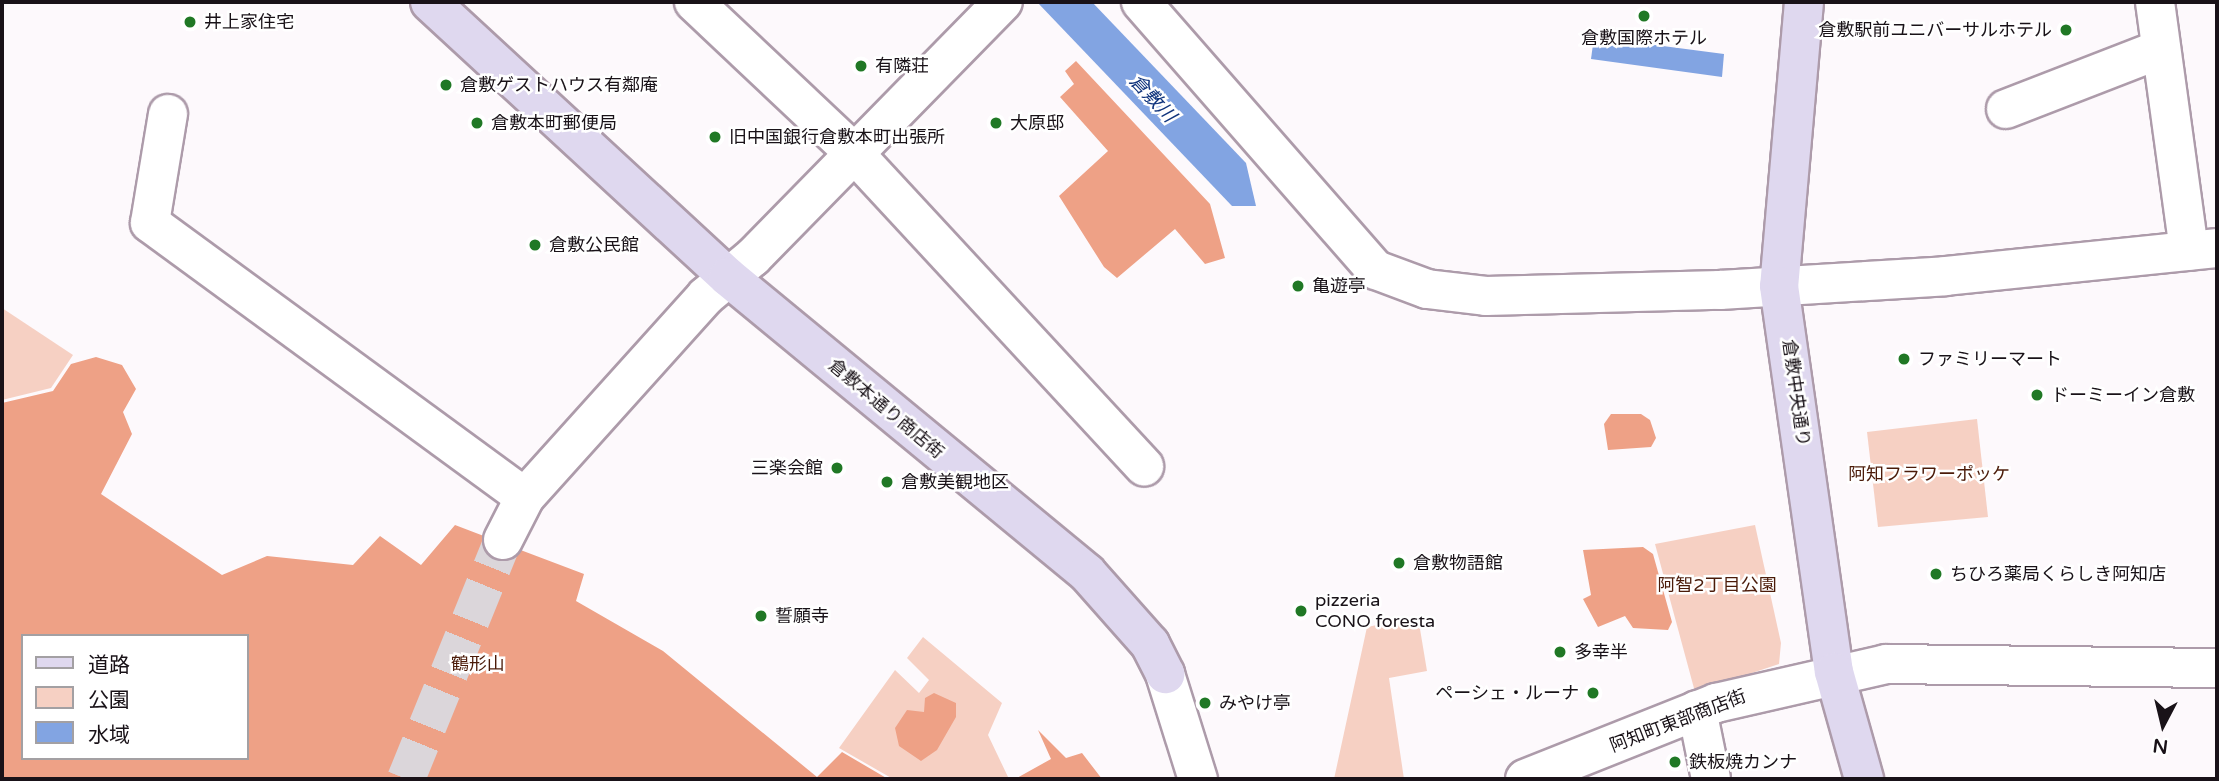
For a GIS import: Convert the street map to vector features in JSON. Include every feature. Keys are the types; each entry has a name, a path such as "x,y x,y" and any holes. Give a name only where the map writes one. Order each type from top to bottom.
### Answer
{"street":[{"name":"倉敷本通り商店街","path":"430,2 728,277 1087,573 1150,644 1165,674 1198,779"},
{"path":"694,2 852,151 1144,467"},
{"path":"1141,2 1376,270 1427,289 1486,296 1779,286 2203,249 2161,49 2155,2"},
{"name":"倉敷中央通り","path":"1804,2 1779,286 1834,672 1864,779"},
{"path":"503,540 525,497 728,277 996,4"},
{"path":"2006,109 2161,49"},
{"path":"168,114 150,223 525,497"},
{"name":"阿知町東部商店街","path":"1525,779 1697,710 1834,672 1918,662 2217,668"},
{"path":"1697,710 1711,779"}],"green space":[{"path":"1076,61 1210,204 1225,258 1205,264 1175,229 1117,278 1104,267 1059,196 1108,151 1060,97 1074,84 1065,71"},
{"path":"2,308 73,355 51,388 2,400"},
{"name":"鶴形山","path":"96,357 122,365 136,389 123,412 132,434 101,494 222,575 267,556 353,565 380,536 421,565 455,525 584,574 576,601 663,651 817,777 842,752 888,779 2,779 2,403 53,391 71,364"},
{"path":"1611,414 1641,414 1650,420 1656,438 1651,447 1608,450 1604,424"},
{"name":"阿知フラワーポッケ","path":"1977,419 1988,517 1878,527 1867,432"},
{"name":"阿智2丁目公園","path":"1755,525 1781,643 1779,664 1695,692 1655,544"},
{"path":"1643,547 1653,554 1672,622 1668,630 1633,628 1625,616 1598,627 1583,599 1591,595 1583,550"},
{"path":"1418,617 1427,671 1389,678 1404,779 1334,779 1367,627"},
{"path":"923,637 1002,703 988,735 1009,779 893,779 839,748 895,670 919,693 929,680 907,658"},
{"path":"934,693 956,703 956,717 937,750 921,761 899,746 895,728 907,710 924,712 925,698"},
{"path":"1038,730 1066,758 1082,753 1102,779 1015,779 1051,759"}],"water":[{"name":"倉敷川","path":"1037,2 1092,2 1246,163 1256,206 1232,206"},
{"path":"1594,37 1724,54 1722,77 1591,59"}],"tunnel":[{"path":"406,779 503,540"}],"place":[{"name":"倉敷国際ホテル","path":"1644,16"},
{"name":"井上家住宅","path":"190,22"},
{"name":"倉敷駅前ユニバーサルホテル","path":"2066,30"},
{"name":"有隣荘","path":"861,66"},
{"name":"倉敷ゲストハウス有鄰庵","path":"446,85"},
{"name":"倉敷本町郵便局","path":"477,123"},
{"name":"大原邸","path":"996,123"},
{"name":"旧中国銀行倉敷本町出張所","path":"715,137"},
{"name":"倉敷公民館","path":"535,245"},
{"name":"亀遊亭","path":"1298,286"},
{"name":"ファミリーマート","path":"1904,359"},
{"name":"ドーミーイン倉敷","path":"2037,395"},
{"name":"三楽会館","path":"837,468"},
{"name":"倉敷美観地区","path":"887,482"},
{"name":"倉敷物語館","path":"1399,563"},
{"name":"ちひろ薬局くらしき阿知店","path":"1936,574"},
{"name":"pizzeria CONO foresta","path":"1301,611"},
{"name":"誓願寺","path":"761,616"},
{"name":"多幸半","path":"1560,652"},
{"name":"ペーシェ・ルーナ","path":"1593,693"},
{"name":"みやけ亭","path":"1205,703"},
{"name":"鉄板焼カンナ","path":"1675,762"}]}
